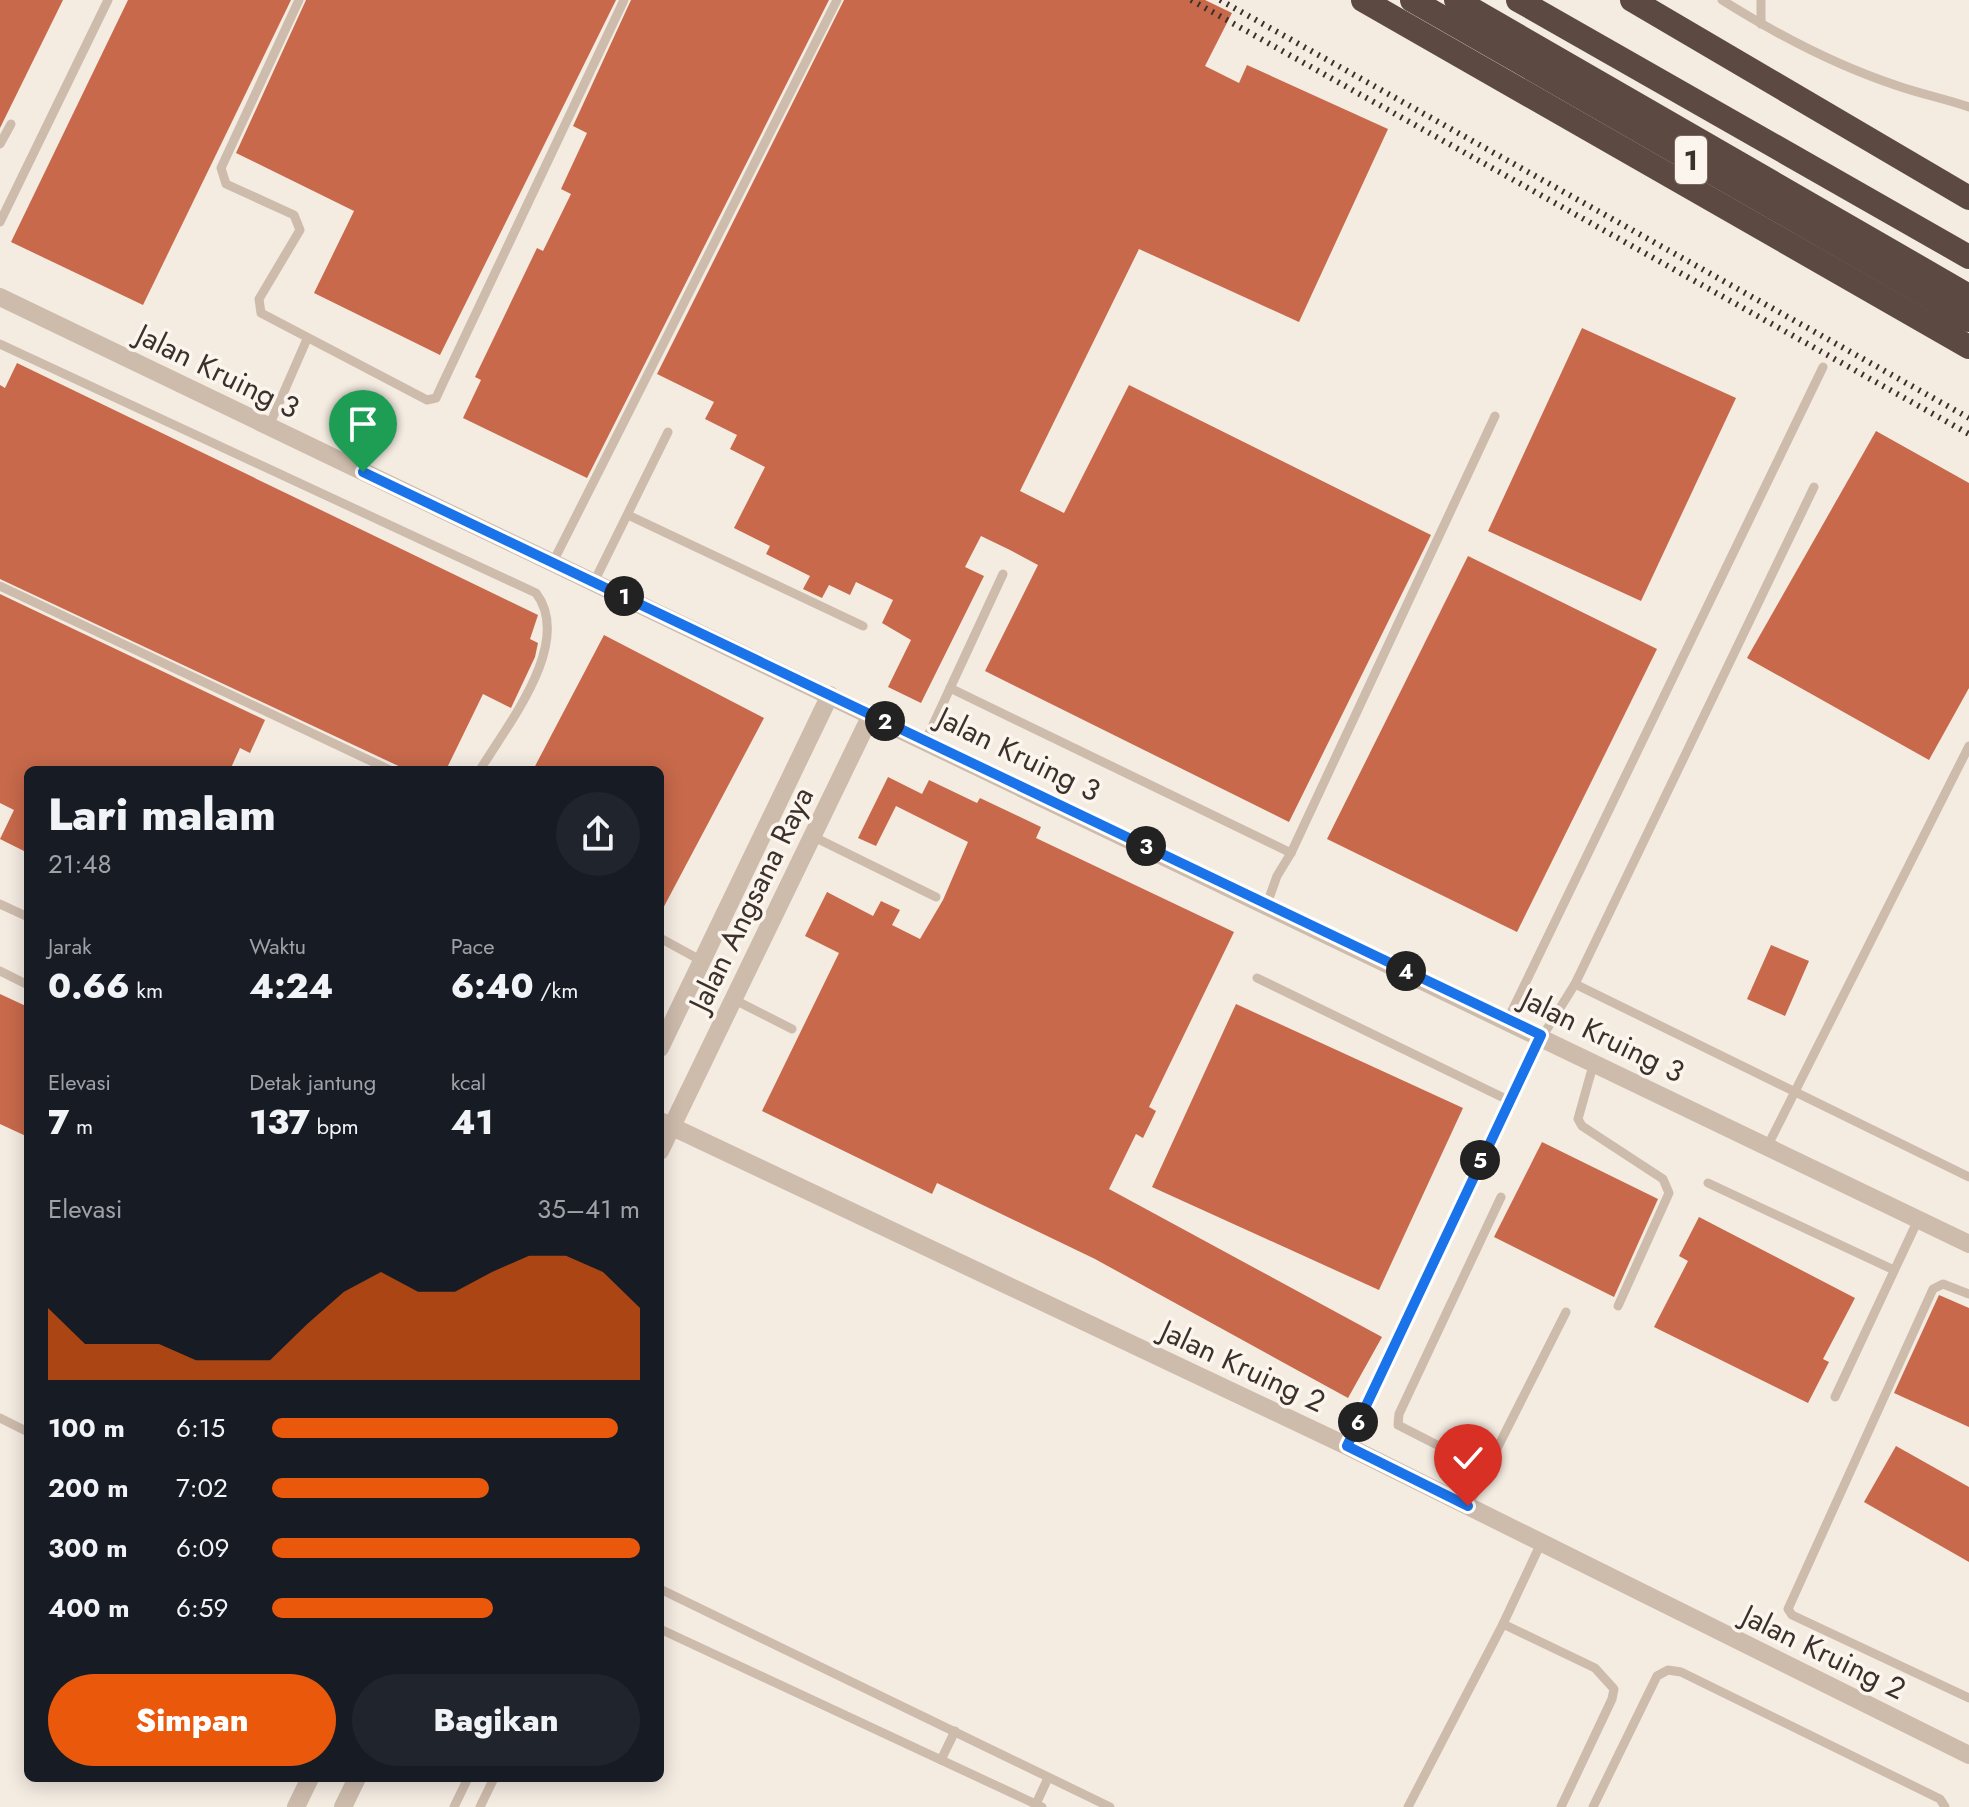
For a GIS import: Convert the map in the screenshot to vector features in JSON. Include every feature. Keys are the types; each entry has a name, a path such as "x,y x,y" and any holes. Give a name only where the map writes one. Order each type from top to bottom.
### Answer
{"highway":[{"path":"1363,0 1969,347"},
{"name":"1","path":"1412,0 1969,320"},
{"name":"1","path":"1456,0 1969,296"},
{"name":"1","path":"1518,0 1969,257"},
{"name":"1","path":"1547,0 1969,245"},
{"path":"1632,0 1969,198"}],"street":[{"name":"Jalan Kruing 3","path":"0,297 1508,1019 1917,1222 1969,1244"},
{"name":"Jalan Angsana Raya","path":"664,1040 830,695"},
{"name":"Jalan Angsana Raya","path":"666,1124 733,999 871,715"},
{"name":"Jalan Kruing 2","path":"666,1124 1347,1446 1969,1755"},
{"path":"296,1807 308,1782"},
{"path":"343,1807 355,1782"}],"lane":[{"path":"0,222 108,0"},
{"path":"299,0 221,168 221,177 226,184 294,215 299,222 300,230 259,299 261,313 423,400 436,398 624,0"},
{"path":"553,562 837,0"},
{"path":"1722,0 1761,24 1898,86 1969,107"},
{"path":"1761,0 1761,24"},
{"path":"0,144 11,124"},
{"path":"269,426 307,339"},
{"path":"0,344 536,593 548,613 548,648 528,690 482,766"},
{"path":"1508,1019 1823,367"},
{"path":"1267,904 1277,876 1291,853 1495,416"},
{"path":"594,582 668,432"},
{"path":"1347,1446 1508,1100 1541,1035 1575,984 1814,487"},
{"path":"628,515 863,626"},
{"path":"926,740 1003,574"},
{"path":"0,586 382,766"},
{"path":"950,688 1291,853"},
{"path":"1767,1147 1969,746"},
{"path":"812,836 936,897"},
{"path":"0,904 24,915"},
{"path":"664,940 702,961"},
{"path":"0,971 24,983"},
{"path":"1257,978 1508,1100"},
{"path":"1575,984 1794,1094 1969,1177"},
{"path":"733,999 792,1029"},
{"path":"1594,1062 1578,1119 1582,1126 1663,1179 1669,1193 1618,1306"},
{"path":"1708,1183 1894,1270"},
{"path":"1484,1469 1398,1425 1399,1414 1501,1197"},
{"path":"1835,1397 1917,1222"},
{"path":"1969,1294 1943,1284 1933,1289 1788,1609 1792,1615 1969,1698"},
{"path":"1468,1506 1484,1469 1566,1312"},
{"path":"0,1418 24,1430"},
{"path":"1408,1807 1503,1624 1541,1543"},
{"path":"664,1591 1110,1807"},
{"path":"1503,1624 1595,1668 1614,1689 1561,1807"},
{"path":"664,1631 1039,1806 1048,1778"},
{"path":"1593,1807 1657,1676 1668,1670 1681,1672 1940,1799 1945,1807"},
{"path":"941,1760 955,1731"},
{"path":"454,1807 466,1782"},
{"path":"480,1807 492,1782"}],"building":[{"path":"0,0 63,0 0,128"},
{"path":"128,0 291,0 143,305 11,242"},
{"path":"306,0 616,0 440,355 314,293 354,211 236,153"},
{"path":"631,0 829,0 587,478 463,418 481,380 475,377 537,248 543,251 571,194 561,189 587,133 573,126"},
{"path":"844,0 1205,0 1232,13 1205,66 1239,83 1247,65 1388,129 1299,322 1139,249 1020,491 1064,513 1129,385 1431,535 1289,822 985,671 1038,565 1010,550 981,536 965,567 984,576 921,703 888,687 911,640 882,623 893,600 856,582 850,595 829,585 822,598 803,589 810,576 766,554 770,546 734,528 765,467 730,449 737,435 705,419 714,402 657,374"},
{"path":"1582,328 1736,398 1641,601 1488,531"},
{"path":"17,363 538,615 530,639 538,643 535,657 511,708 483,694 448,766 398,766 0,579 0,385 5,388"},
{"path":"1876,431 1969,483 1969,688 1929,760 1747,658"},
{"path":"1468,556 1657,649 1517,932 1327,839"},
{"path":"0,594 265,720 250,753 240,748 232,766 24,766 24,851 0,839 14,810 0,803"},
{"path":"604,635 764,718 664,906 664,766 535,766"},
{"path":"888,777 922,794 929,780 977,803 980,798 1041,827 1036,838 1234,932 1149,1107 1156,1111 1143,1138 1136,1134 1109,1189 1382,1337 1348,1398 1095,1259 937,1183 932,1194 762,1111 839,953 805,936 827,892 873,916 881,901 900,910 892,925 920,939 943,900 968,842 896,806 876,846 858,838"},
{"path":"1771,945 1809,961 1785,1016 1747,999"},
{"path":"0,994 24,1005 24,1135 0,1124"},
{"path":"1236,1004 1463,1108 1379,1290 1152,1187"},
{"path":"1542,1142 1658,1199 1614,1297 1494,1237"},
{"path":"1699,1217 1855,1298 1823,1359 1829,1362 1808,1403 1654,1327 1688,1261 1679,1256"},
{"path":"1939,1295 1969,1308 1969,1427 1894,1393"},
{"path":"1896,1446 1969,1487 1969,1562 1864,1502"}],"railway":[{"path":"1191,0 1969,434"},
{"path":"1220,0 1969,418"}],"route":[{"path":"363,472 1541,1035 1347,1446 1468,1506"}]}
